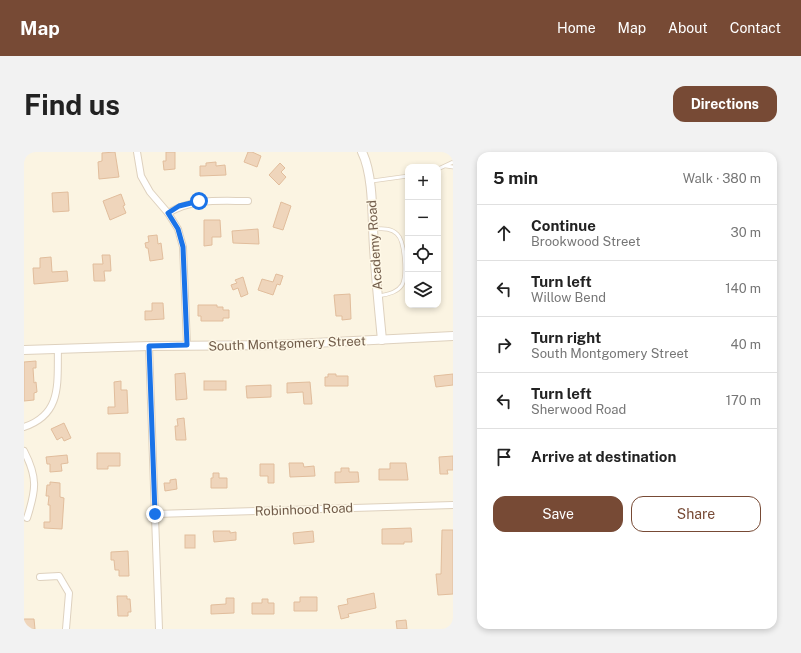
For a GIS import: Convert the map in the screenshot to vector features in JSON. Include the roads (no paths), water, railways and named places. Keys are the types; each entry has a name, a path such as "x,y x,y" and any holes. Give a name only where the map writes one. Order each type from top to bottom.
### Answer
{"street":[{"path":"137,152 141,176 150,192 168,213 178,229 183,247 187,345"},
{"name":"Academy Road","path":"362,152 365,158 370,182 382,340"},
{"path":"168,213 179,206 199,201 248,201"},
{"name":"South Montgomery Street","path":"24,350 187,345 274,345 453,336"},
{"path":"149,346 159,629"},
{"path":"24,427 35,423 49,412 54,401 57,383 58,348"},
{"path":"24,452 32,466 34,483 33,500 27,518"},
{"name":"Robinhood Road","path":"155,514 453,505"},
{"path":"40,577 59,576 70,593 66,629"}],"lane":[{"path":"441,168 453,162"},
{"path":"446,166 453,167"},
{"path":"370,182 405,176"},
{"path":"373,229 388,228 397,234 403,244 404,277 402,285 396,291 378,296"}]}
